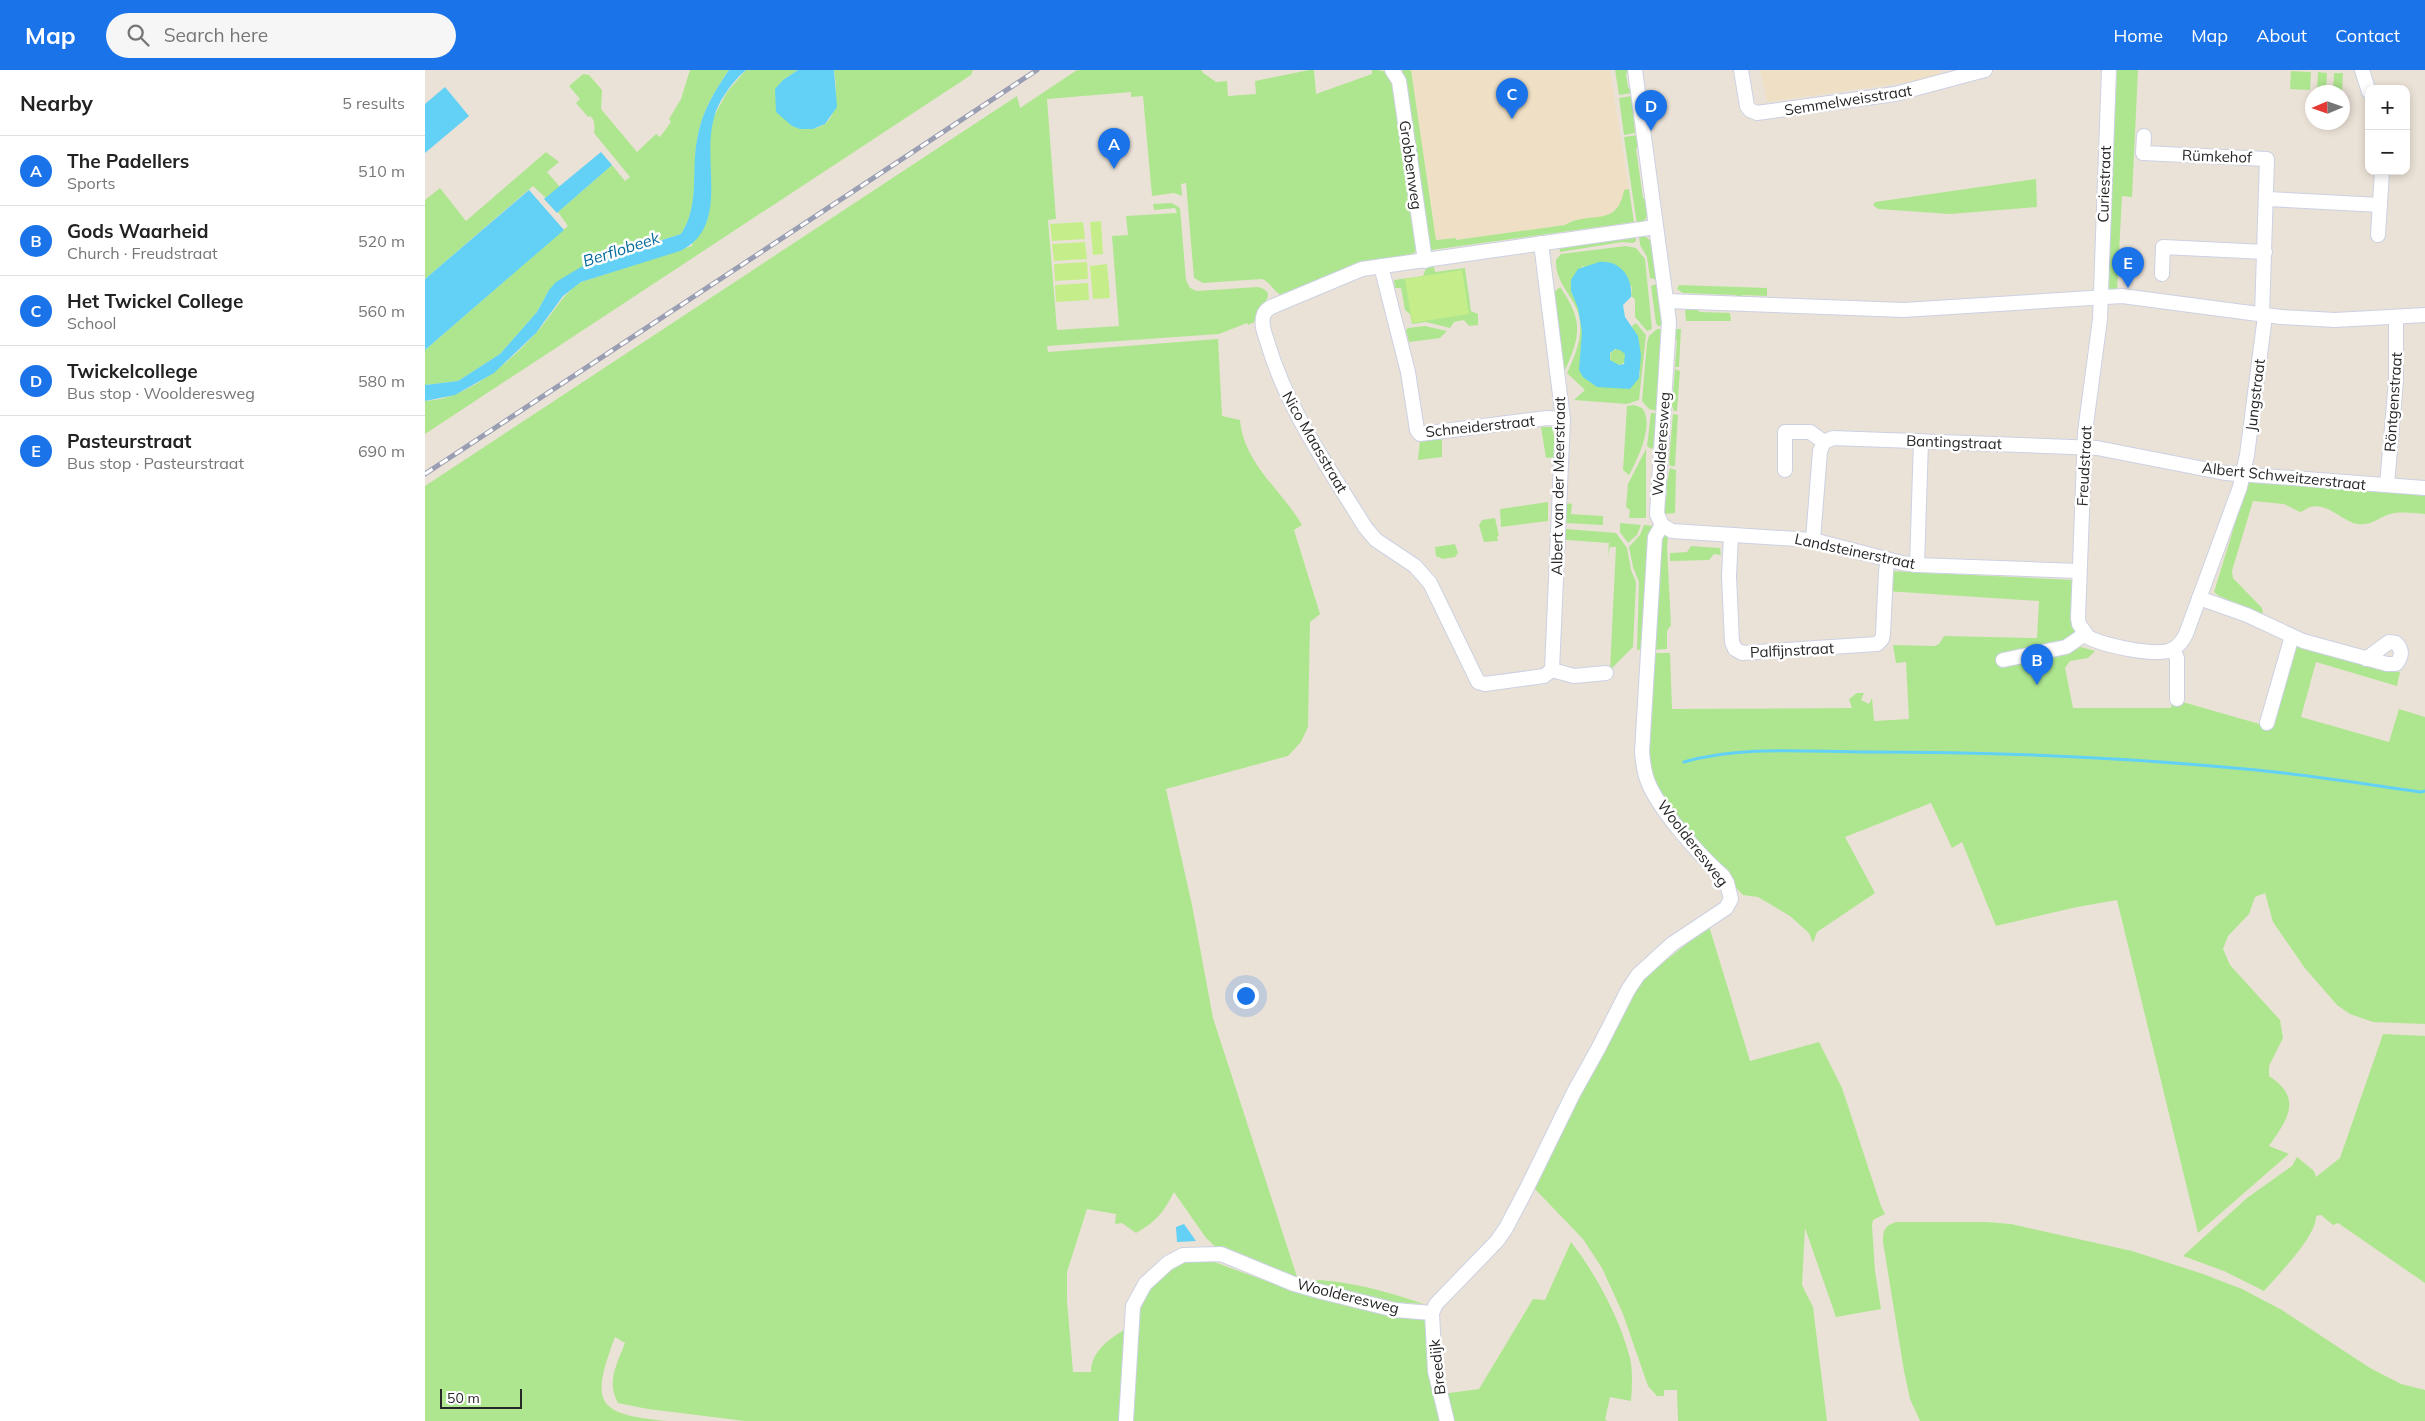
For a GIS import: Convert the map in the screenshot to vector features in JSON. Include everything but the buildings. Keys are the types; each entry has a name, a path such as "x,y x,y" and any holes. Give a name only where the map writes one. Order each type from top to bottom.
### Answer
{"street":[{"name":"Grobbenweg","path":"1392,70 1399,81 1425,261"},
{"name":"Woolderesweg","path":"1126,1421 1133,1306 1145,1284 1168,1263 1183,1255 1221,1254 1261,1268 1294,1284 1322,1292 1395,1310 1432,1313 1437,1304 1497,1241 1506,1228 1574,1092 1598,1050 1628,990 1638,975 1672,944 1726,908 1731,899 1727,882 1675,823 1653,793 1645,774 1641,752 1655,537 1662,525 1657,514 1668,328 1667,301 1635,70"},
{"name":"Semmelweisstraat","path":"1741,70 1747,106 1750,110 1757,113 1895,94 1985,70"},
{"name":"Curiestraat","path":"2100,297 2109,70"},
{"path":"2362,70 2367,85"},
{"name":"Rümkehof","path":"2143,136 2143,153 2267,159 2263,316"},
{"path":"2379,234 2382,175"},
{"path":"2267,199 2380,204"},
{"name":"Nico Maasstraat","path":"1552,670 1544,676 1485,684 1478,682 1430,583 1415,566 1376,540 1365,527 1290,403 1274,363 1262,323 1266,310 1351,272 1381,266 1657,227"},
{"name":"Albert van der Meerstraat","path":"1541,243 1563,419 1552,670"},
{"path":"2162,274 2163,247 2265,252"},
{"name":"Schneiderstraat","path":"1381,266 1408,372 1417,430 1420,434 1547,418 1563,419"},
{"path":"1667,301 1904,310 2122,296 2263,316 2335,320 2425,315"},
{"name":"Freudstraat","path":"2085,634 2078,618 2079,571 2085,447 2100,319 2100,297"},
{"name":"Jungstraat","path":"2242,474 2247,455 2263,316"},
{"name":"Röntgenstraat","path":"2387,485 2395,380 2396,318"},
{"path":"1785,470 1785,432 1810,432 1824,442 1820,450 1813,540"},
{"name":"Bantingstraat","path":"1824,442 1833,438 2085,447"},
{"path":"1917,565 1921,441"},
{"name":"Albert Schweitzerstraat","path":"2085,447 2242,474 2425,488"},
{"path":"2003,660 2066,647 2085,634 2093,640 2153,653 2173,649 2181,643 2199,598 2242,474"},
{"name":"Landsteinerstraat","path":"1662,525 1672,531 1813,540 1888,560 1917,565 2079,571"},
{"name":"Palfijnstraat","path":"1731,535 1729,576 1732,642 1735,650 1742,653 1877,644 1882,639 1883,634 1888,560"},
{"path":"2199,598 2247,615 2292,636 2366,659"},
{"path":"2267,723 2292,636"},
{"path":"2173,649 2177,658 2177,698"},
{"path":"1552,670 1575,676 1607,673"},
{"name":"Breedijk","path":"1432,1313 1435,1371 1447,1421"}],"shaded area":[{"path":"1408,70 1610,70 1629,189 1624,190 1621,203 1608,216 1571,221 1566,225 1456,240 1455,238 1436,240 1411,71"},
{"path":"1760,70 1940,70 1941,74 1922,80 1767,102"}],"green space":[{"path":"690,70 729,70 713,95 699,130 691,212 681,234 586,264 549,290 537,312 500,354 458,381 425,385 425,350 568,226 558,212 612,165 625,181 630,177 594,133 593,119 590,116 588,117 576,103 580,99 569,86 583,74 589,75 602,90 601,109 637,152 656,134 660,137 671,122 669,119 681,99"},
{"path":"746,70 798,70 783,80 792,126 807,129 826,123 832,115 836,94 834,70 973,70 971,75 425,434 425,401 442,399 459,393 492,374 534,335 575,286 581,282 692,246 713,118 727,92"},
{"path":"1077,70 1202,70 1202,72 1216,82 1227,81 1228,96 1256,94 1255,81 1309,70 1314,70 1316,94 1372,74 1372,70 1386,72 1391,75 1395,82 1418,242 1415,252 1405,257 1346,270 1284,296 1262,279 1203,283 1194,278 1186,183 1181,184 1182,196 1174,193 1152,196 1143,96 1131,97 1131,92 1047,99 1056,219 1048,220 1057,330 1119,326 1112,236 1128,235 1126,216 1177,213 1175,208 1154,210 1153,204 1172,203 1180,208 1186,280 1190,288 1197,291 1258,287 1264,289 1268,295 1258,311 1257,321 1219,334 1047,346 1048,352 1218,339 1222,416 1240,420 1248,450 1302,525 1294,530 1320,614 1310,622 1308,727 1301,742 1288,756 1166,789 1192,905 1213,1018 1298,1279 1220,1251 1206,1238 1174,1192 1159,1216 1136,1233 1122,1223 1115,1224 1116,1214 1087,1209 1067,1272 1067,1301 1073,1372 1091,1372 1094,1358 1098,1351 1109,1340 1128,1328 1120,1421 745,1421 648,1409 618,1403 613,1388 613,1380 625,1343 615,1337 603,1377 602,1391 605,1402 613,1409 625,1414 667,1421 425,1421 425,486 1017,96 1020,108"},
{"path":"1403,70 1411,70 1436,240 1456,238 1456,240 1565,225 1574,221 1609,214 1615,210 1620,202 1624,190 1629,189 1634,222 1431,250 1427,246 1402,77"},
{"path":"1615,70 1629,70 1626,74 1628,87 1632,93 1619,95"},
{"path":"2117,70 2138,70 2132,197 2122,196 2117,292 2110,289 2106,279"},
{"path":"2291,71 2311,72 2310,85 2305,85 2305,90 2290,89"},
{"path":"2318,72 2327,73 2326,85 2317,85"},
{"path":"2334,73 2343,73 2342,85 2333,85"},
{"path":"1632,96 1635,133 1624,135 1619,98"},
{"path":"1638,135 1639,146 1636,149 1643,198 1648,202 1648,213 1646,219 1637,225 1624,137"},
{"path":"546,152 559,162 547,172 560,187 546,198 533,186 425,279 425,200 440,188 466,221"},
{"path":"2036,179 2037,207 1950,214 1878,209 1873,205 1875,202"},
{"path":"1101,221 1103,254 1093,255 1090,222"},
{"path":"1083,222 1085,239 1052,241 1050,224"},
{"path":"1635,235 1636,241 1633,243 1622,242 1560,252 1559,246"},
{"path":"1639,235 1650,240 1653,246 1658,280 1650,278 1647,257 1640,245"},
{"path":"1085,242 1087,259 1054,261 1052,244"},
{"path":"1626,246 1636,248 1645,259 1652,329 1647,331 1635,317 1635,299 1631,296 1632,287 1582,266 1579,304 1583,325 1628,389 1638,379 1640,373 1632,326 1636,323 1646,335 1639,400 1627,404 1574,400 1585,390 1567,373 1577,347 1580,320 1557,272 1556,260 1561,254"},
{"path":"1087,262 1088,279 1055,281 1054,264"},
{"path":"1107,264 1110,298 1093,299 1090,266"},
{"path":"1434,267 1435,272 1465,268 1471,311 1478,314 1478,325 1469,326 1464,320 1454,322 1450,328 1426,322 1412,324 1410,314 1405,310 1401,288 1395,288 1394,280 1423,276 1426,268"},
{"path":"1462,270 1469,314 1412,323 1405,279"},
{"path":"1088,283 1089,300 1056,302 1055,285"},
{"path":"1659,283 1663,326 1658,326 1656,323 1651,286"},
{"path":"1679,285 1767,288 1767,296 1743,295 1740,299 1735,295 1683,293 1677,289"},
{"path":"1560,287 1573,309 1577,328 1574,347 1563,371 1552,294"},
{"path":"1697,309 1700,312 1730,313 1731,321 1686,321 1685,310"},
{"path":"1425,326 1447,331 1440,338 1409,342 1406,330 1408,328"},
{"path":"1657,329 1663,329 1657,411 1649,409 1642,401 1647,343 1649,336"},
{"path":"1675,329 1681,329 1679,367 1675,367 1677,340 1674,337"},
{"path":"1618,349 1624,351 1626,357 1624,363 1618,365 1612,363 1610,357 1612,351"},
{"path":"1675,369 1680,371 1677,411 1674,411 1672,406"},
{"path":"1634,405 1642,408 1646,415 1647,423 1643,442 1629,475 1623,470 1627,406"},
{"path":"1651,413 1657,413 1655,446 1651,449 1647,446"},
{"path":"1673,414 1678,415 1675,466 1670,466 1669,461"},
{"path":"1541,427 1552,427 1554,436 1558,437 1557,457 1546,458"},
{"path":"1442,438 1442,457 1418,460 1420,440"},
{"path":"1646,449 1646,518 1629,518 1630,510 1626,507 1628,484"},
{"path":"1670,468 1676,470 1675,513 1662,514 1662,505 1666,501 1667,490 1664,485 1667,482"},
{"path":"2252,479 2425,492 2425,514 2394,513 2370,523 2357,524 2322,507 2310,507 2300,512 2284,504 2253,501 2232,571 2233,578 2262,608 2263,614 2219,596 2214,592 2247,485"},
{"path":"1548,502 1548,521 1501,527 1500,509"},
{"path":"1566,503 1572,504 1571,514 1603,516 1603,525 1566,523"},
{"path":"1495,518 1499,536 1497,536 1498,541 1484,542 1479,525 1482,520"},
{"path":"1620,523 1641,525 1637,535 1628,543 1620,532"},
{"path":"1644,525 1654,526 1644,649 1637,650 1639,582 1633,567 1629,547 1640,535"},
{"path":"1566,529 1616,533 1627,548 1631,570 1636,582 1633,647 1610,670 1616,547 1610,547 1608,556 1609,543 1566,540"},
{"path":"1660,532 1668,535 1671,625 1667,631 1667,649 1652,650"},
{"path":"1455,544 1458,553 1455,557 1443,559 1436,556 1435,547"},
{"path":"1691,546 1720,548 1721,555 1714,554 1709,560 1670,561 1670,553 1687,552"},
{"path":"1889,571 2073,580 2075,586 2074,636 2069,641 1999,658 2004,667 2069,653 2081,647 2095,651 2088,658 2070,661 2065,668 2073,708 2171,708 2172,699 2270,727 2293,648 2299,644 2400,672 2397,686 2316,662 2301,717 2389,742 2399,709 2425,717 2425,1024 2373,1022 2350,1014 2337,1005 2304,967 2273,922 2265,893 2255,897 2249,914 2228,936 2223,949 2230,965 2280,1020 2283,1038 2269,1066 2269,1076 2280,1084 2286,1092 2289,1109 2282,1127 2269,1146 2289,1154 2198,1233 2117,900 2077,907 1996,926 1962,842 1952,848 1931,803 1845,837 1875,893 1817,932 1813,943 1809,933 1790,916 1758,897 1743,895 1707,858 1649,779 1647,711 1652,653 1670,653 1672,709 1852,708 1849,699 1857,693 1864,693 1861,700 1869,704 1872,698 1874,721 1909,719 1906,662 1896,663 1893,645 1935,646 1939,644 1944,636 2037,638 2039,601 1886,591"},
{"path":"1709,926 1750,1061 1819,1042 1842,1088 1885,1214 1873,1220 1872,1225 1875,1271 1881,1309 1836,1317 1805,1228 1802,1285 1813,1307 1827,1421 1678,1421 1677,1390 1664,1390 1664,1396 1657,1396 1648,1386 1623,1314 1602,1268 1583,1239 1532,1186 1640,981"},
{"path":"2383,1034 2425,1036 2425,1283 2338,1223 2333,1225 2321,1215 2316,1216 2315,1224 2303,1245 2264,1291 2224,1271 2183,1256 2247,1198 2292,1166 2297,1157 2314,1171 2316,1177 2340,1158"},
{"path":"1896,1222 1986,1222 2011,1224 2132,1251 2203,1274 2242,1289 2282,1310 2370,1368 2401,1384 2425,1390 2425,1421 1920,1421 1910,1399 1904,1371 1883,1242 1885,1229"},
{"path":"1571,1242 1598,1282 1614,1313 1626,1343 1631,1363 1631,1401 1610,1397 1605,1420 1608,1421 1452,1421 1442,1394 1479,1389 1533,1299 1545,1300"},
{"path":"1209,1260 1282,1287 1350,1306 1431,1316 1432,1388 1440,1421 1130,1421 1139,1313 1142,1305 1156,1282 1169,1270 1185,1261"},
{"path":"1300,1280 1330,1281 1362,1286 1424,1304 1378,1301 1331,1291"}],"water":[{"path":"729,70 746,70 727,92 714,118 710,154 710,210 705,226 696,240 680,251 581,282 563,296 536,333 494,373 455,395 425,401 425,385 458,381 500,354 537,312 549,290 556,282 586,264 681,234 691,212 695,152 699,130 713,95"},
{"path":"798,70 834,70 837,107 825,124 813,129 800,129 792,126 776,112 775,89 783,80"},
{"path":"445,87 469,116 425,153 425,104"},
{"path":"601,152 612,165 557,213 544,199"},
{"path":"529,190 564,230 425,350 425,279"},
{"path":"1599,262 1606,262 1624,271 1630,283 1631,297 1623,305 1625,317 1638,336 1641,355 1639,378 1630,389 1597,387 1583,377 1579,370 1582,332 1578,308 1571,291 1571,280 1578,269","holes":["1615,349 1625,354 1624,364 1619,365 1610,360 1610,353"]},
{"path":"1184,1224 1196,1241 1177,1242 1176,1227"}],"waterway":[{"path":"1684,762 1729,753 1752,751 2057,756 2151,761 2267,771 2425,791"}],"railway":[{"path":"425,474 1037,70"}],"place":[{"name":"Het Twickel College","path":"1512,119"},
{"name":"Twickelcollege","path":"1651,131"},
{"name":"The Padellers","path":"1114,169"},
{"name":"Pasteurstraat","path":"2128,288"},
{"name":"Gods Waarheid","path":"2037,685"}],"water label":[{"name":"Berflobeek","path":"621,249"}]}
